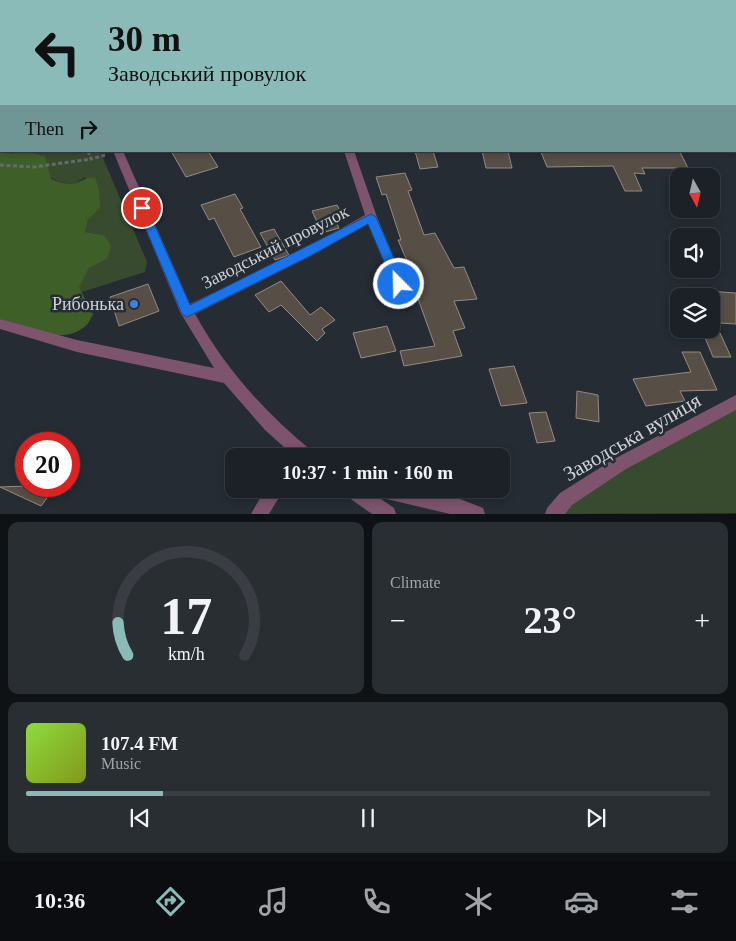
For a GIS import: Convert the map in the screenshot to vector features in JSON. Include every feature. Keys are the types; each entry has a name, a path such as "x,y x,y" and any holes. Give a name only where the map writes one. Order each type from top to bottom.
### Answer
{"street":[{"path":"118,152 187,312 227,377 279,435 296,448"},
{"name":"Заводський провулок","path":"187,312 306,253 371,217 349,152"},
{"path":"371,217 399,284"},
{"path":"0,324 77,346 227,377"},
{"name":"Заводська вулиця","path":"553,514 566,499 620,464 736,402"},
{"path":"260,514 268,498"},
{"path":"364,498 388,514"},
{"path":"419,498 447,504 477,514"}],"path":[{"path":"88,152 91,158"},
{"path":"0,165 34,167 91,158 114,152"}],"green space":[{"path":"0,152 12,152 10,154 25,152 45,156 51,179 60,182 73,184 87,178 95,178 99,190 100,208 88,220 85,232 104,235 111,246 107,259 89,268 79,287 93,314 87,325 75,332 65,335 54,335 31,330 0,319"},
{"path":"11,152 100,152 147,262 145,272 82,292 78,287 89,268 107,259 104,235 85,232 88,220 100,208 85,177 74,184 59,182 8,154"},
{"path":"736,402 736,513 553,514 566,499"}],"building":[{"path":"172,152 209,152 218,167 186,177"},
{"path":"415,152 433,152 438,167 420,169"},
{"path":"482,152 508,152 512,168 486,168"},
{"path":"541,152 680,152 688,168 642,168 645,174 634,173 642,191 625,191 613,166 547,167"},
{"path":"405,173 412,190 408,191 424,235 435,233 454,268 464,267 477,299 454,301 465,328 453,331 462,356 404,366 400,351 435,346 413,285 417,284 398,240 401,240 386,194 382,195 376,177"},
{"path":"235,194 243,208 240,209 261,247 234,257 214,218 209,220 201,205"},
{"path":"337,205 344,218 335,220 339,228 322,233 312,211"},
{"path":"274,229 289,255 275,260 260,233"},
{"path":"281,281 310,315 321,307 335,320 322,329 325,333 317,341 281,305 269,312 255,295"},
{"name":"Рибонька","path":"148,284 159,311 119,326 110,297"},
{"path":"720,292 736,293 736,324 720,323"},
{"path":"387,326 396,351 361,358 353,333"},
{"path":"720,333 731,357 713,357 705,338 720,338"},
{"path":"682,352 700,352 717,390 680,391 685,401 646,406 633,379 691,372"},
{"path":"514,366 527,403 501,406 489,369"},
{"path":"577,391 598,395 599,422 576,418"},
{"path":"546,412 555,441 537,443 529,413"},
{"path":"15,486 15,494 0,487"},
{"path":"22,497 48,497 41,506"}],"place":[{"name":"Рибонька","path":"134,304"}],"route":[{"path":"142,208 187,312 306,253 371,217 399,284"}]}
